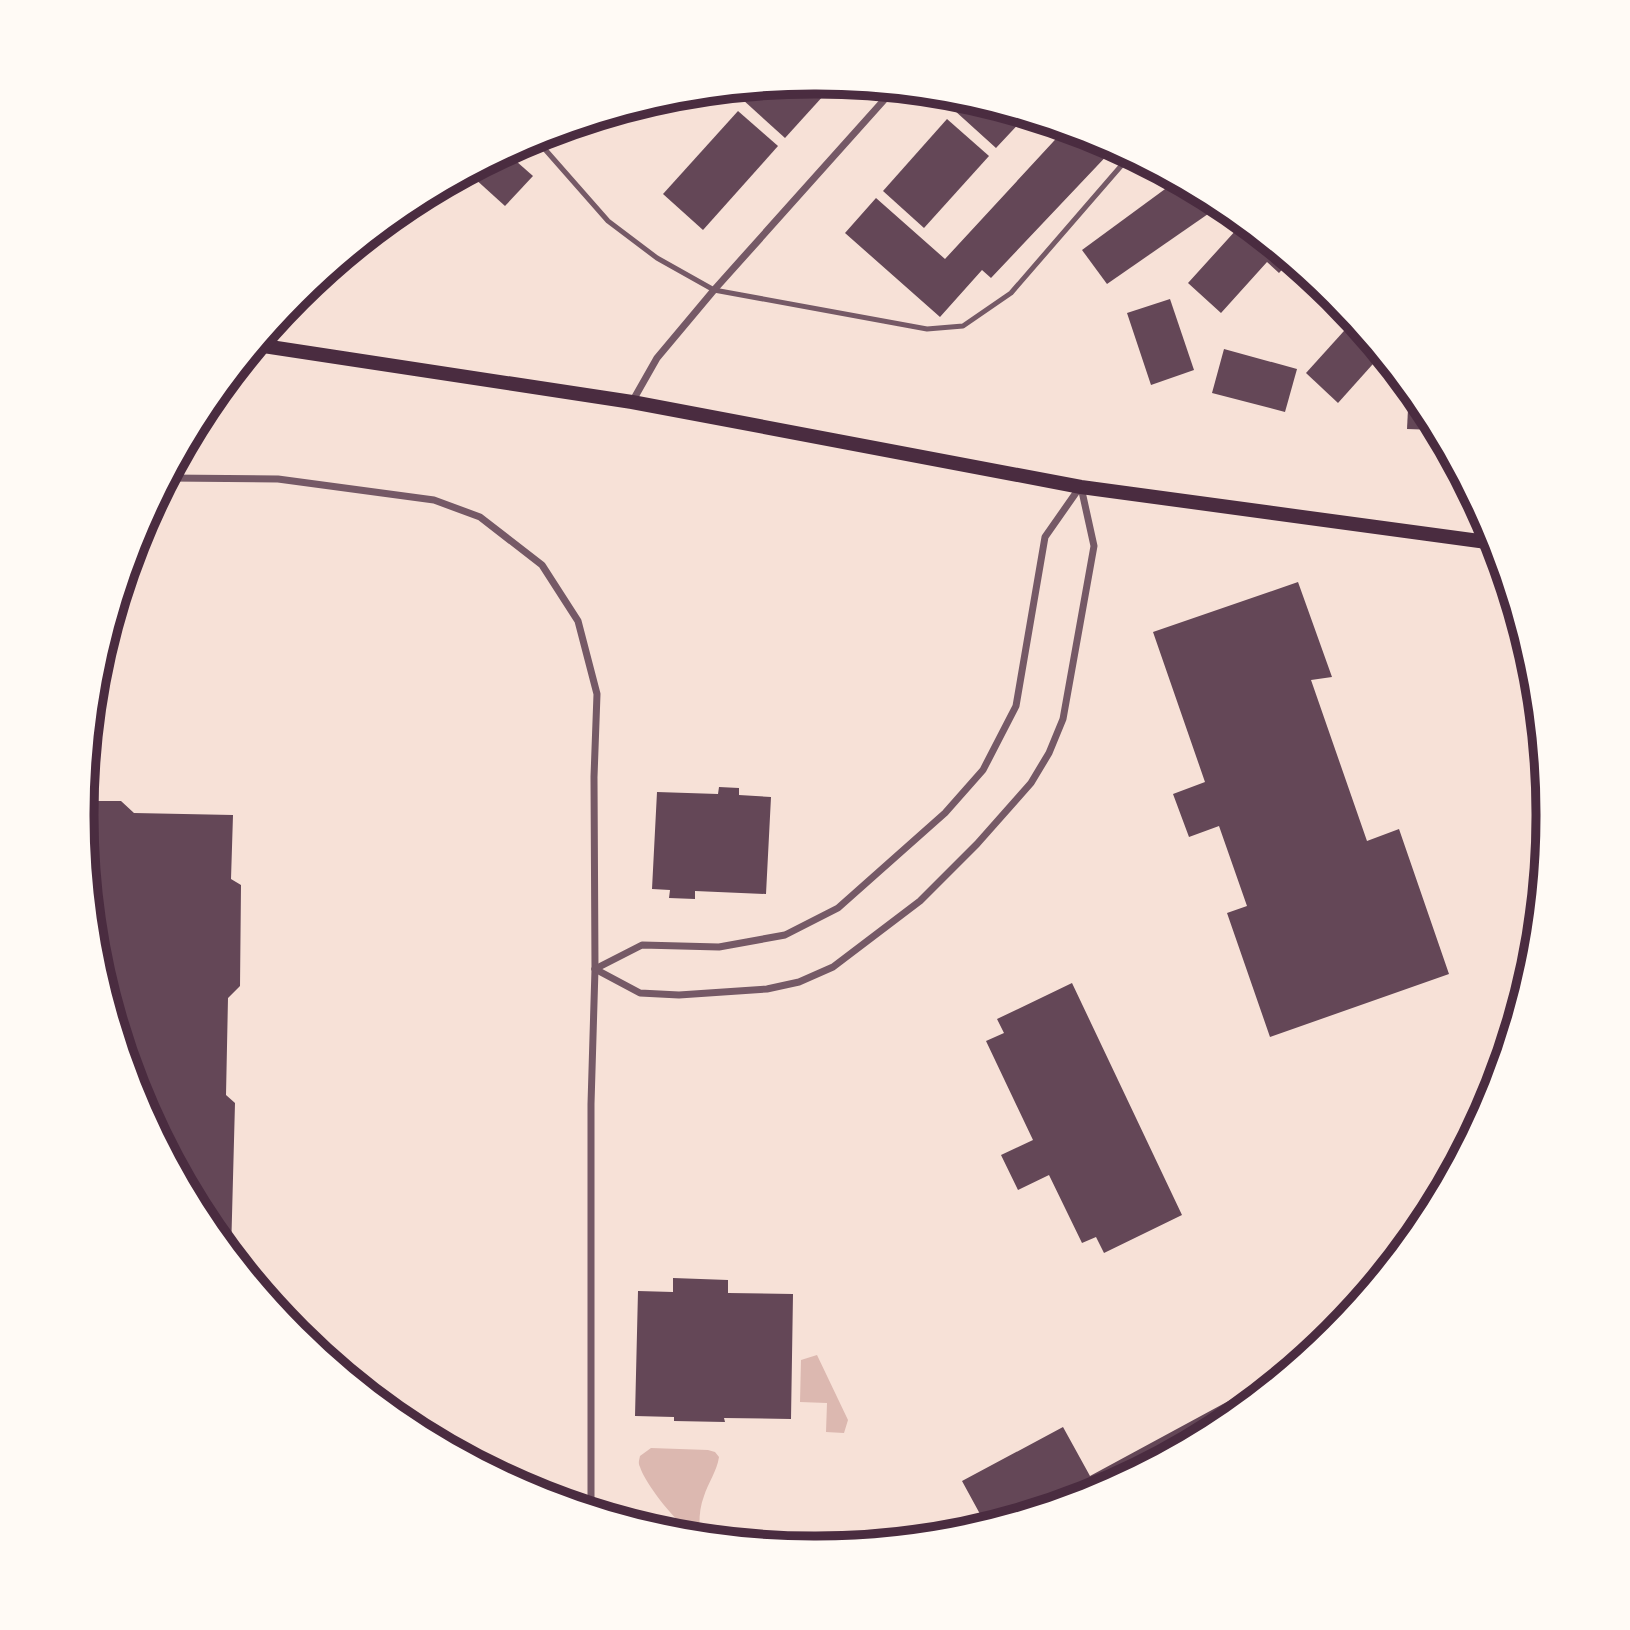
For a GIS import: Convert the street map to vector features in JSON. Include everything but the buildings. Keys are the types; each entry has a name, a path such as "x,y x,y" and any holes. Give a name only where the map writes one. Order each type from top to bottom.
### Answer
{"main road":[{"path":"268,347 632,402 1081,487 1481,540"}],"street":[{"path":"632,402 657,358 714,290 885,98"},
{"path":"179,478 278,479 434,500 480,517 542,565 578,621 597,694 591,1104 591,1499"},
{"path":"595,969 642,945 719,947 785,935 838,908 945,813 983,770 1016,706 1045,537 1081,487"},
{"path":"595,969 640,993 679,995 767,989 799,982 833,967 920,901 977,844 1031,783 1049,753 1063,719 1094,546 1081,487"}],"lane":[{"path":"543,147 608,221 657,258 714,290 927,329 963,326 1011,293 1121,166"}],"shaded area":[{"path":"817,1355 848,1420 844,1433 826,1432 827,1403 800,1402 801,1360"},
{"path":"651,1448 715,1452 719,1457 701,1506 700,1526 681,1523 675,1517 643,1475 639,1464 640,1456"}]}
